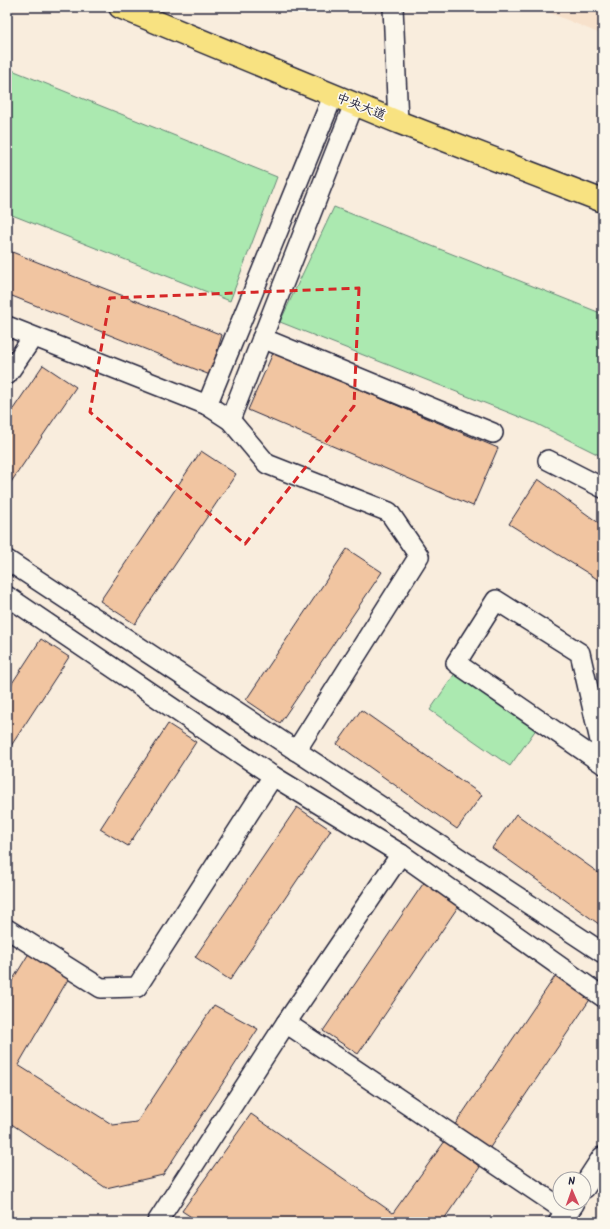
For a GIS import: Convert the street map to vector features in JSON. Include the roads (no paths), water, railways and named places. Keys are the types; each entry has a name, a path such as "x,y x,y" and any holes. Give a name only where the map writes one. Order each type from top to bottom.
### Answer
{"main road":[{"name":"中央大道","path":"120,7 333,96 603,201"}],"street":[{"path":"393,7 398,122"},
{"path":"207,405 333,96"},
{"path":"230,420 354,104"},
{"path":"7,326 207,405 230,420 267,464 389,512 419,556 296,751"},
{"path":"7,375 33,337"},
{"path":"262,338 493,433"},
{"path":"548,460 603,488"},
{"path":"7,560 603,953"},
{"path":"7,596 273,776 401,854 603,997"},
{"path":"603,754 580,653 496,600 456,663 603,764"},
{"path":"7,929 102,988 137,987 273,776"},
{"path":"157,1222 286,1023 401,854"},
{"path":"286,1023 567,1212"},
{"path":"592,1175 603,1158"}]}
